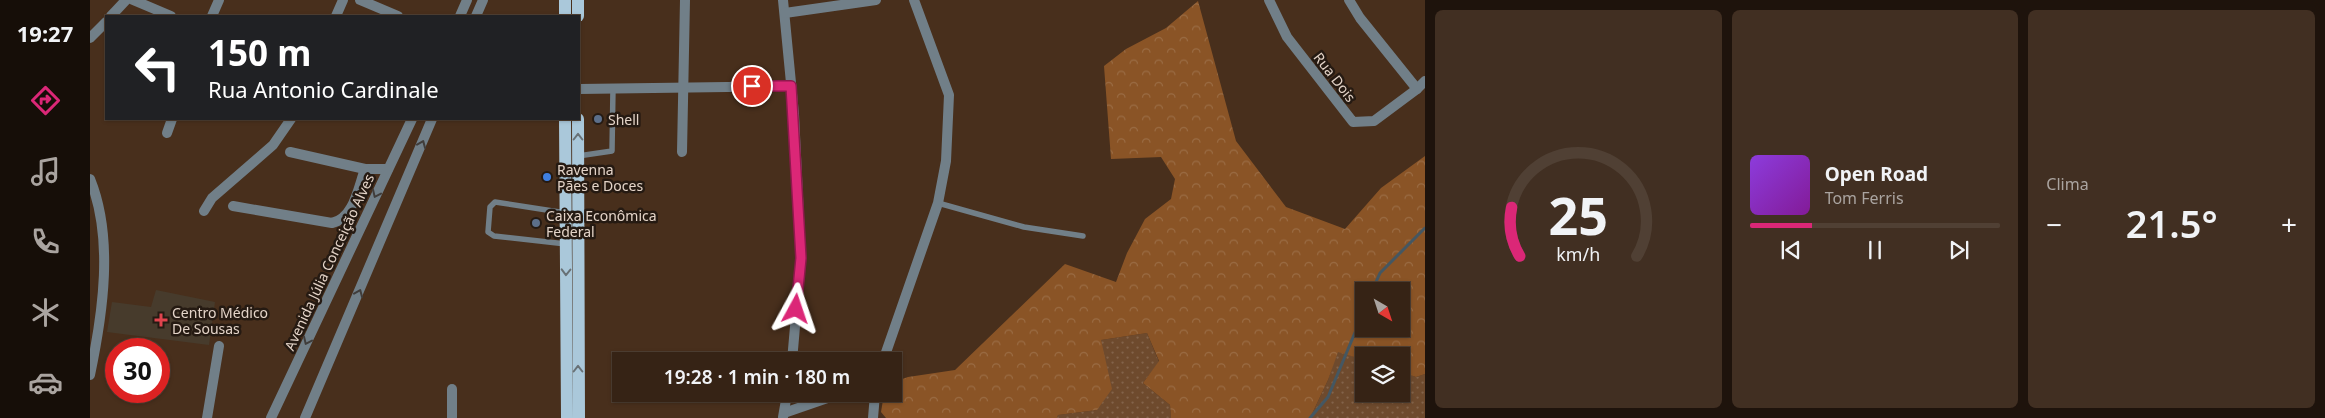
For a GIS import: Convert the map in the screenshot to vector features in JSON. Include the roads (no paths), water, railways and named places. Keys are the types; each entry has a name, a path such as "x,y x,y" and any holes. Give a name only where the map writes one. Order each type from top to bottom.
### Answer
{"main road":[{"path":"565,0 565,15"},
{"path":"578,0 578,15"},
{"path":"565,120 567,418"},
{"path":"578,120 579,418"}],"street":[{"path":"112,15 126,0"},
{"path":"133,0 169,15"},
{"path":"212,15 219,0"},
{"path":"336,15 344,0"},
{"path":"360,0 396,15"},
{"path":"460,15 467,0"},
{"path":"476,15 483,0"},
{"path":"682,152 685,0"},
{"path":"783,0 791,86 801,258 793,352"},
{"path":"785,13 876,0"},
{"path":"886,352 938,203 946,161 949,95 914,0"},
{"name":"Rua Dois","path":"1268,0 1287,37 1353,122 1374,121 1418,89 1425,81"},
{"path":"1349,0 1360,18 1418,89"},
{"path":"90,38 105,23"},
{"path":"580,89 682,86 791,86"},
{"path":"167,133 172,120"},
{"path":"204,211 212,198 273,145 290,120"},
{"name":"Avenida Júlia Conceição Alves","path":"274,417 412,120"},
{"path":"305,418 432,120"},
{"path":"290,152 365,169 388,169"},
{"path":"233,206 332,223 338,221 349,212 365,169"},
{"path":"90,178 100,213 105,255 91,369"},
{"path":"90,207 100,213"},
{"path":"207,418 219,346"},
{"path":"452,389 452,418"},
{"path":"786,402 784,416 819,402"},
{"path":"873,418 875,402"}],"lane":[{"path":"578,156 612,151 613,88"},
{"path":"566,213 495,202 490,207 488,232 494,236 566,244"},
{"path":"938,203 1024,227 1083,236"}],"waterway":[{"path":"1376,282 1380,273 1425,228"},
{"path":"1310,418 1328,397 1355,332"}],"place":[{"name":"Shell","path":"598,119"},
{"name":"Ravenna Pães e Doces","path":"547,177"},
{"name":"Caixa Econômica Federal","path":"536,223"},
{"name":"Centro Médico De Sousas","path":"161,320"}]}
